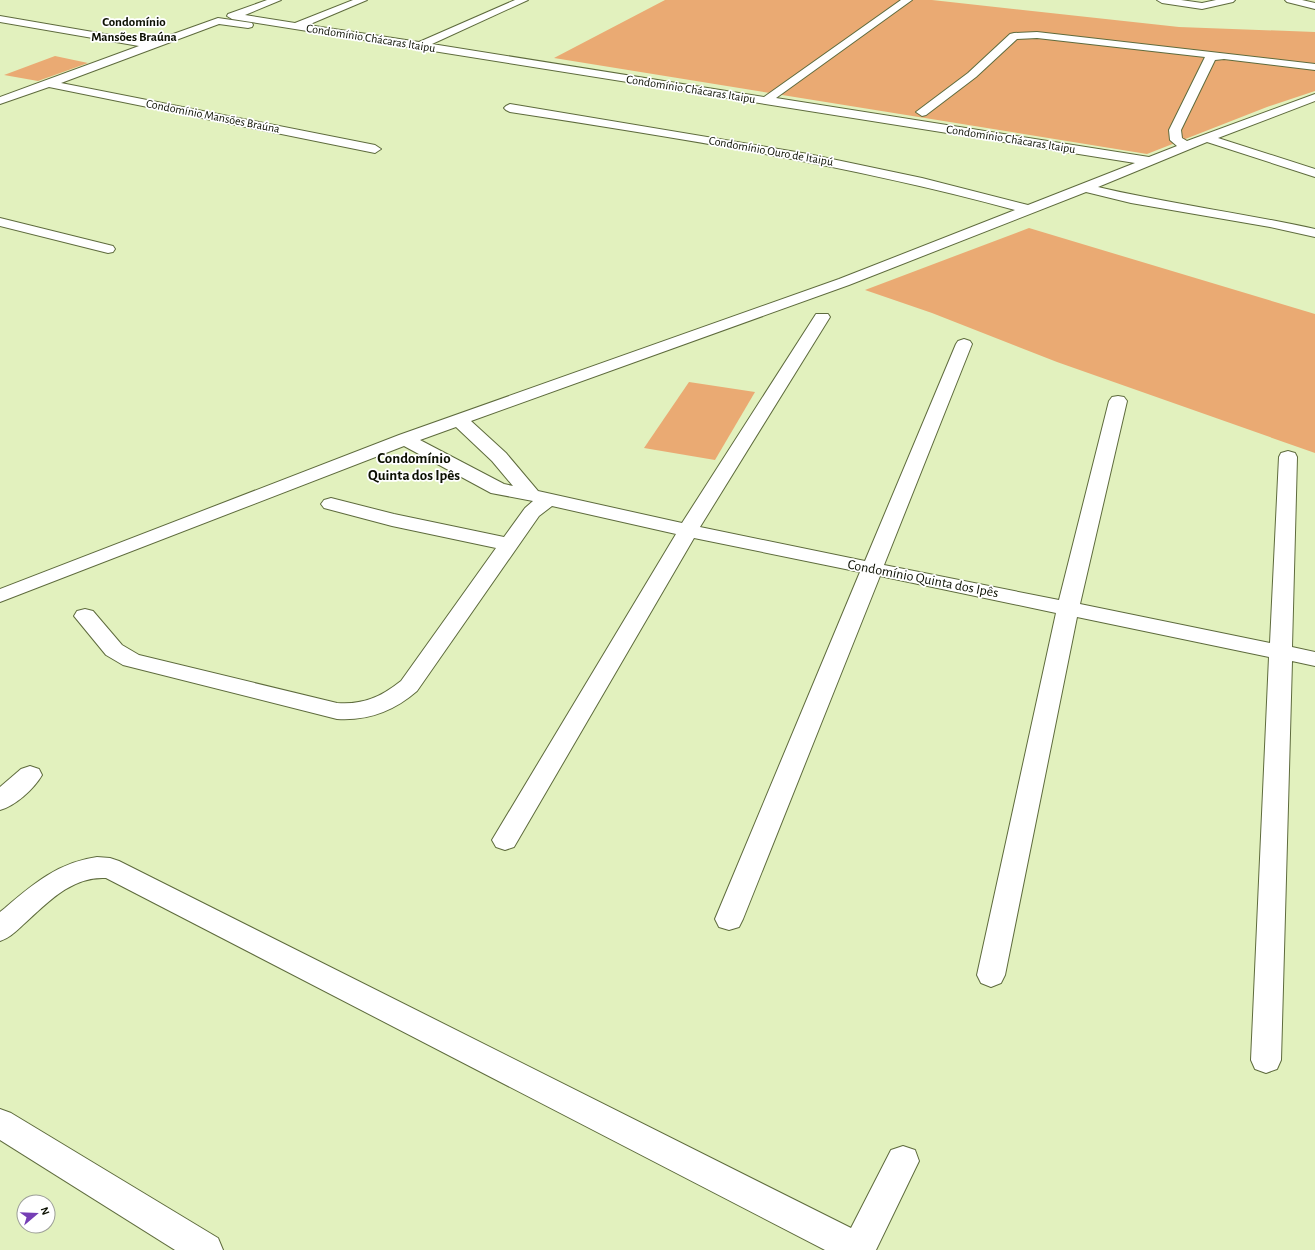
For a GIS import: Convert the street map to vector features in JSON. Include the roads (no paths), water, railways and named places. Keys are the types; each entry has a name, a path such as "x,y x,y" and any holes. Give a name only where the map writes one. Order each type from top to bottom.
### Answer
{"street":[{"name":"Condomínio Chácaras Itaipu","path":"276,0 232,16 1150,161"},
{"path":"296,26 362,0"},
{"path":"420,46 523,0"},
{"path":"765,101 907,0"},
{"path":"1162,0 1202,6 1230,0"},
{"path":"1290,0 1315,6"},
{"name":"Condomínio Mansões Braúna","path":"0,19 150,45"},
{"name":"Condomínio Mansões Braúna","path":"0,101 51,84 150,45 218,21 528,70 545,69 549,67"},
{"path":"922,112 972,75 1014,36 1037,35 1315,67"},
{"path":"1187,146 1176,140 1175,130 1208,61 1213,55"},
{"name":"Condomínio Mansões Braúna","path":"51,84 376,149"},
{"path":"0,596 405,438 777,306 1030,210 1206,138 1315,97"},
{"name":"Condomínio Ouro de Itaipú","path":"510,108 802,156 908,178 1030,210"},
{"path":"1206,138 1315,173"},
{"path":"1085,188 1146,202 1270,223 1315,233"},
{"path":"0,222 108,249"},
{"path":"505,840 688,530 822,318"},
{"path":"729,919 871,568 964,344"},
{"path":"991,975 1068,608 1118,401"},
{"path":"85,616 114,650 131,660 337,711 362,712 394,699 409,686 532,512 540,497 459,420"},
{"name":"Condomínio Quinta dos Ipês","path":"405,438 498,489 688,530 1315,659"},
{"path":"1266,1060 1279,652 1288,458"},
{"path":"331,504 392,520 508,544"},
{"path":"0,801 30,775"},
{"path":"2,925 57,880 68,874 81,869 99,867 110,868 858,1250 903,1161"},
{"path":"0,1123 206,1250"}],"district":[{"name":"Condomínio Mansões Braúna","path":"134,30"},
{"name":"Condomínio Quinta dos Ipês","path":"414,466"}]}
